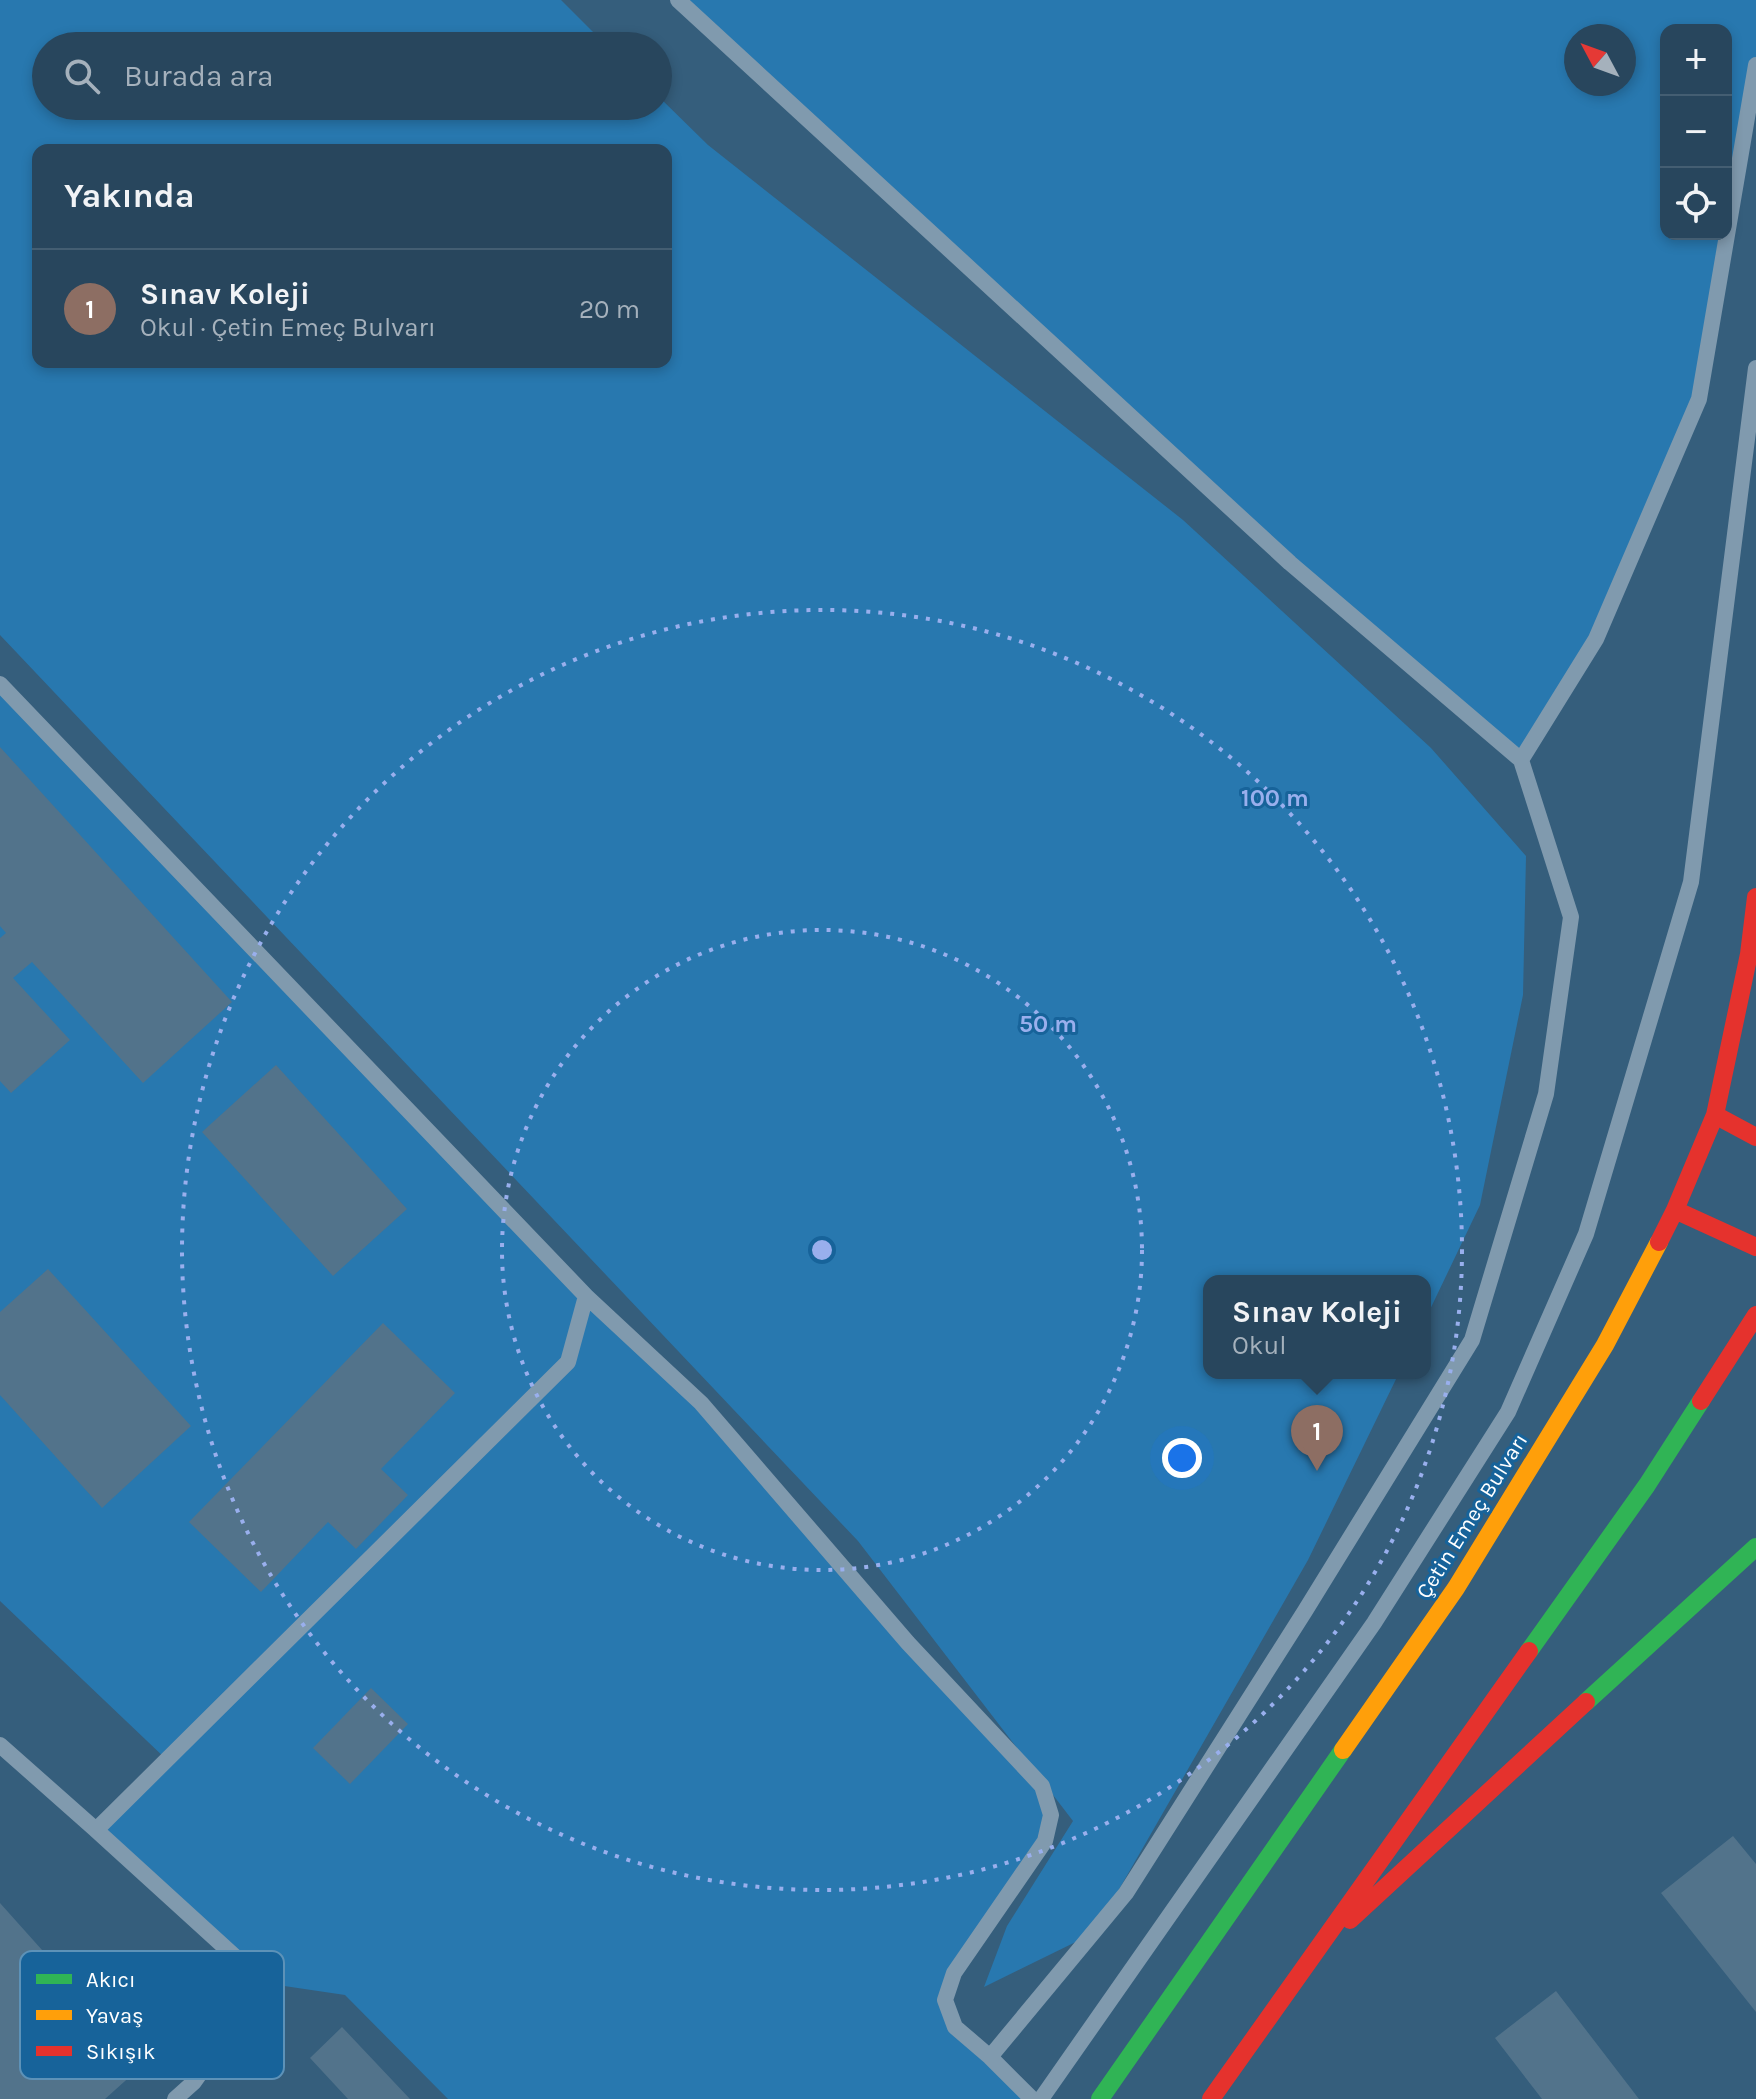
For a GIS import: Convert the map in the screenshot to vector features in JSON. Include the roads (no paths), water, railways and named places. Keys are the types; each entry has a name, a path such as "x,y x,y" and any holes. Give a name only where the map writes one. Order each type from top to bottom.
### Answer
{"main road":[{"name":"Çetin Emeç Bulvarı","path":"1100,2099 1456,1588 1605,1345 1675,1210 1715,1115 1749,954 1756,897"},
{"path":"1715,1115 1756,1137"},
{"path":"1675,1210 1756,1247"},
{"path":"1211,2099 1647,1485 1756,1315"},
{"path":"1310,1956 1756,1547"}],"lane":[{"path":"678,0 1290,563 1521,760 1571,917 1546,1094 1472,1340 1126,1893 990,2057"},
{"path":"1521,760 1596,639 1699,399 1756,65"},
{"path":"1041,2099 1374,1623 1508,1412 1586,1234 1691,882 1756,368"},
{"path":"0,684 586,1296 701,1403 908,1643 1042,1786 1051,1815 1045,1841 954,1973 945,2000 955,2027 1032,2099"},
{"path":"96,1830 568,1362 586,1296"},
{"path":"0,1745 229,1951"},
{"path":"175,2099 196,2079"}],"place":[{"name":"Sınav Koleji","path":"1317,1471"}]}
